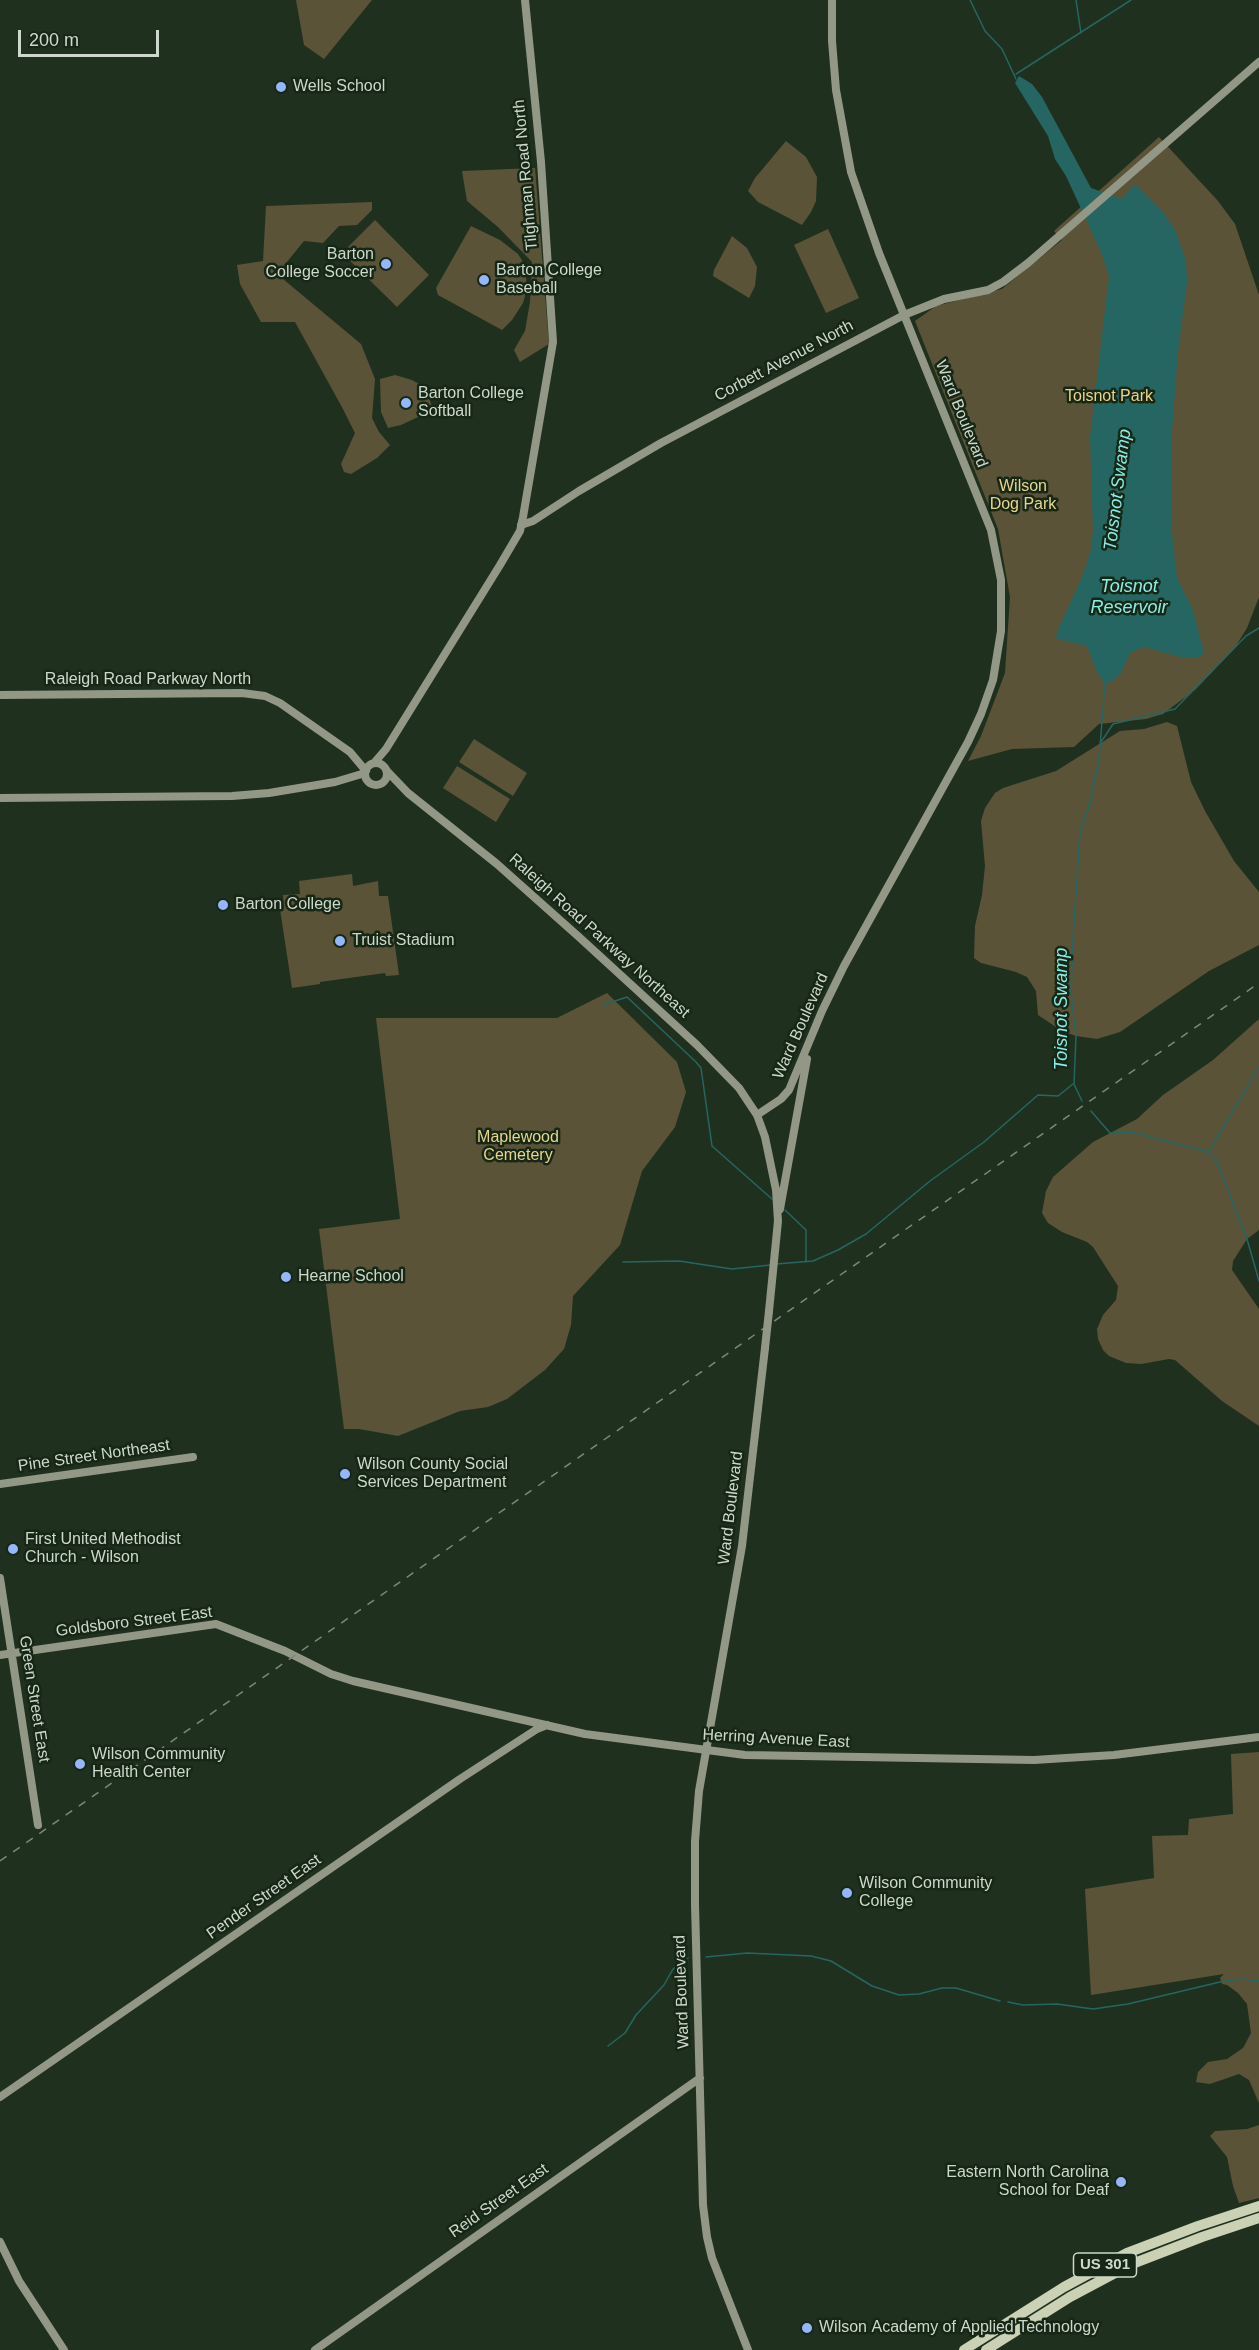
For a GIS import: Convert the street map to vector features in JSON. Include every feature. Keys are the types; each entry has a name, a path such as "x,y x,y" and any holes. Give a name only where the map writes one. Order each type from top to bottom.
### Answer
{"highway":[{"name":"US 301","path":"964,2350 1064,2287 1127,2253 1259,2206"},
{"name":"US 301","path":"986,2350 1070,2297 1132,2264 1259,2218"}],"street":[{"name":"Tilghman Road North","path":"521,525 549,377 553,342 541,162 525,0"},
{"name":"Ward Boulevard","path":"748,2350 722,2284 707,2237 703,2205 694,1905 695,1841 699,1791 742,1546 778,1221 771,1158 757,1115 781,1099 789,1090 849,956 976,725 993,680 1001,639 1001,580 991,530 865,218 846,148 833,64 832,0"},
{"name":"Corbett Avenue North","path":"521,525 532,521 661,443 904,315 938,302 988,290 1004,282 1259,62"},
{"path":"340,782 366,772 386,748 500,565 521,525"},
{"name":"Raleigh Road Parkway North","path":"0,695 242,693 265,696 280,703 350,752 374,763"},
{"path":"0,798 232,796 340,782 381,783 386,778 386,748"},
{"name":"Raleigh Road Parkway North","path":"350,752 366,772"},
{"path":"374,763 381,764 386,770"},
{"name":"Raleigh Road Parkway Northeast","path":"386,770 408,793 510,875 697,1045 739,1088 757,1115"},
{"path":"366,772 371,783"},
{"name":"Raleigh Road Parkway Northeast","path":"381,783 408,793"},
{"path":"778,1221 801,1083 812,1035"},
{"name":"Pine Street Northeast","path":"0,1485 193,1457"},
{"name":"Green Street East","path":"0,1578 38,1825"},
{"name":"Goldsboro Street East","path":"0,1655 216,1624 301,1658"},
{"name":"Herring Avenue East","path":"301,1658 331,1674 353,1681 547,1725 628,1741 706,1751 815,1758 1034,1761 1114,1755 1259,1737"},
{"name":"Pender Street East","path":"0,2097 460,1779 537,1729 547,1725"},
{"name":"Reid Street East","path":"315,2350 700,2078"},
{"path":"0,2242 19,2281 64,2350"}],"green space":[{"path":"296,0 372,0 324,59 304,45"},
{"name":"Toisnot Park","path":"1159,137 1218,201 1235,224 1259,295 1259,597 1247,628 1234,649 1196,689 1163,714 1146,719 1099,724 1074,747 1012,749 968,761 981,736 1005,673 1010,597 998,529 915,321 936,306 1002,289 1062,240 1054,231"},
{"path":"786,141 806,157 817,177 816,201 802,225 758,202 748,191 755,178"},
{"path":"535,168 549,344 520,362 514,350 525,331 530,302 532,262 498,227 467,201 462,171"},
{"path":"372,202 372,210 357,225 339,226 323,243 304,241 277,274 361,344 375,379 372,418 379,432 390,445 377,458 351,474 344,472 341,464 355,433 343,409 295,322 261,322 240,284 237,265 263,261 266,206"},
{"name":"Barton College Soccer","path":"375,220 429,275 397,307 342,253"},
{"name":"Barton College Baseball","path":"471,226 500,240 518,254 525,265 527,289 523,303 502,330 438,295 436,288"},
{"path":"828,229 859,298 826,313 794,245"},
{"path":"732,236 747,248 757,267 755,286 749,298 713,276"},
{"name":"Barton College Softball","path":"395,375 412,380 424,387 433,410 401,425 388,428 381,412 380,379"},
{"path":"1167,722 1177,726 1191,782 1205,811 1234,861 1259,892 1259,945 1209,971 1120,1032 1097,1039 1076,1036 1062,1031 1038,1015 1036,991 1027,977 981,963 974,958 975,926 982,895 985,866 981,821 985,808 995,793 1003,788 1056,771 1120,731 1144,729"},
{"path":"474,739 527,773 513,796 459,762"},
{"path":"457,766 510,799 496,822 443,788"},
{"name":"Truist Stadium","path":"352,874 353,886 378,881 379,896 388,896 399,975 386,976 385,973 292,988 280,909 284,909 283,895 300,894 299,881"},
{"name":"Maplewood Cemetery","path":"607,993 677,1062 686,1092 675,1127 642,1171 620,1245 573,1296 571,1325 564,1349 545,1370 507,1399 488,1407 460,1411 398,1436 359,1429 344,1429 319,1229 400,1219 376,1018 557,1018"},
{"path":"1259,1019 1259,1230 1247,1239 1233,1261 1232,1270 1259,1309 1259,1426 1222,1401 1175,1360 1141,1364 1126,1363 1109,1356 1098,1339 1097,1329 1103,1315 1116,1300 1118,1286 1093,1247 1048,1223 1042,1213 1046,1191 1053,1177 1093,1142 1137,1119 1163,1095 1213,1060"},
{"path":"1259,1752 1259,2103 1249,2080 1239,2074 1210,2084 1196,2082 1198,2072 1208,2062 1227,2059 1243,2048 1251,2033 1247,2004 1238,1993 1222,1984 1220,1978 1224,1974 1091,1995 1085,1889 1154,1878 1152,1836 1188,1835 1189,1819 1233,1814 1231,1754"},
{"path":"1259,2125 1259,2198 1239,2203 1227,2157 1210,2136 1215,2131 1247,2129"}],"water":[{"name":"Toisnot Reservoir","path":"1019,76 1032,84 1042,97 1091,188 1122,199 1135,184 1164,213 1176,232 1186,261 1187,282 1178,352 1171,445 1171,525 1177,578 1193,610 1204,653 1199,657 1180,657 1144,647 1130,653 1121,673 1114,680 1105,684 1097,672 1087,646 1054,638 1058,634 1082,577 1091,550 1093,530 1090,438 1109,276 1101,252 1066,176 1055,159 1048,136 1015,83"}],"waterway":[{"name":"Toisnot Swamp","path":"970,0 985,31 1002,49 1016,79"},
{"path":"1076,0 1081,33"},
{"path":"1016,74 1131,0"},
{"path":"1101,742 1113,724 1175,709 1246,636 1259,628"},
{"name":"Toisnot Swamp","path":"1082,1101 1074,1084 1076,1036 1071,993 1073,938 1080,833 1090,803 1099,759 1105,684"},
{"path":"603,1005 627,997 696,1062 701,1068 712,1146 772,1199"},
{"path":"1209,1151 1259,1067"},
{"path":"776,1264 813,1261 866,1234 930,1181 984,1142 1038,1095 1058,1096 1073,1084"},
{"name":"Toisnot Swamp","path":"1091,1111 1110,1133 1132,1132 1208,1152 1216,1159 1247,1239 1259,1281"},
{"path":"785,1210 806,1230 806,1262"},
{"path":"623,1262 679,1261 732,1269 771,1265"},
{"path":"706,1957 747,1953 811,1956 831,1961 872,1986 899,1995 956,1988 1000,2001"},
{"path":"608,2046 625,2033 636,2015 664,1985 673,1969 688,1958"},
{"path":"1008,2002 1023,2005 1057,2004 1093,2009 1128,2004 1224,1981 1243,1979 1259,1981"}],"railway":[{"path":"0,1861 1259,983"}],"place":[{"name":"Wells School","path":"281,87"},
{"name":"Barton College Soccer","path":"386,264"},
{"name":"Barton College Baseball","path":"484,280"},
{"name":"Barton College Softball","path":"406,403"},
{"name":"Barton College","path":"223,905"},
{"name":"Truist Stadium","path":"340,941"},
{"name":"Hearne School","path":"286,1277"},
{"name":"Wilson County Social Services Department","path":"345,1474"},
{"name":"First United Methodist Church - Wilson","path":"13,1549"},
{"name":"Wilson Community Health Center","path":"80,1764"},
{"name":"Wilson Community College","path":"847,1893"},
{"name":"Eastern North Carolina School for Deaf","path":"1121,2182"},
{"name":"Wilson Academy of Applied Technology","path":"807,2328"}],"park label":[{"name":"Wilson Dog Park","path":"1023,496"}]}
